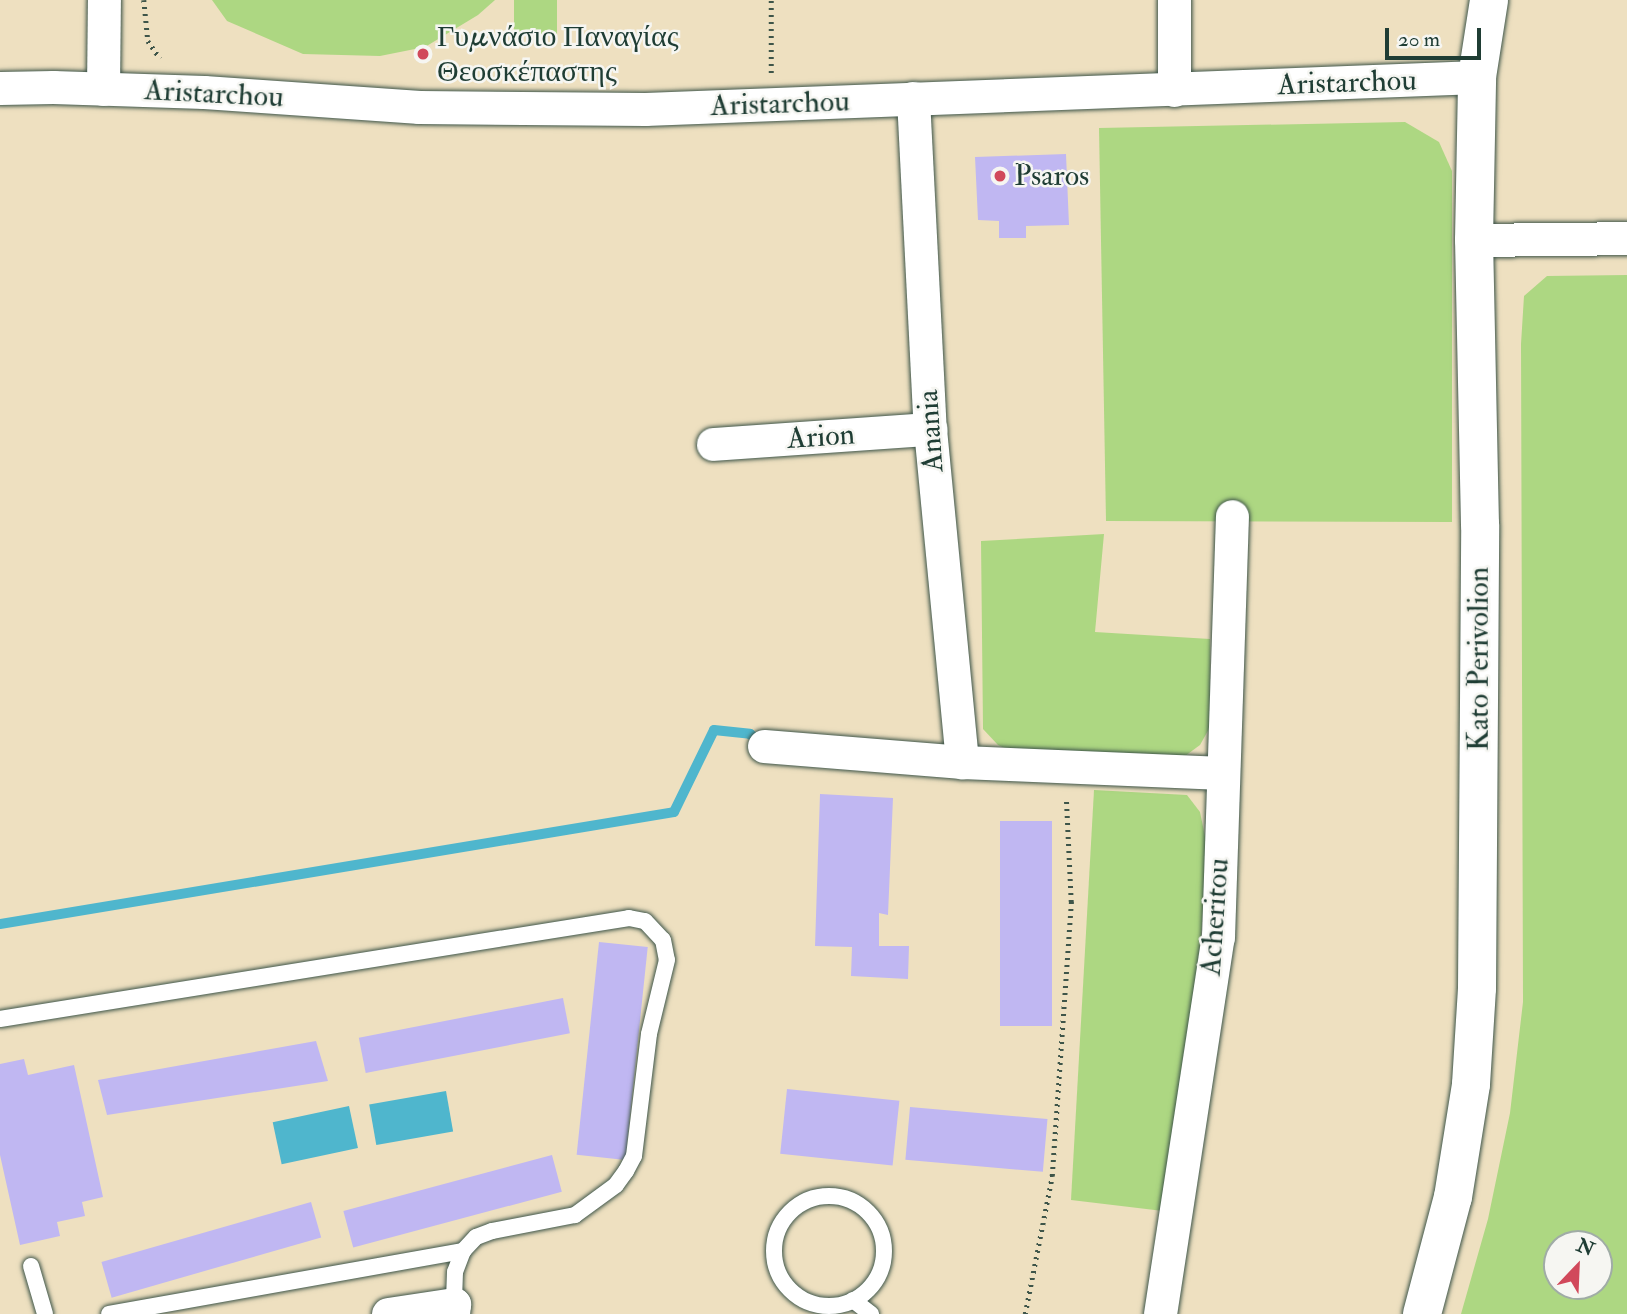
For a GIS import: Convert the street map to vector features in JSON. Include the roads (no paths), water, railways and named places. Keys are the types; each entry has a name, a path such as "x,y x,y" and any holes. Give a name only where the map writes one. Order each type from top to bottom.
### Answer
{"street":[{"path":"103,89 104,0"},
{"path":"1174,0 1174,90"},
{"name":"Kato Perivolion","path":"1422,1314 1453,1197 1471,1084 1477,988 1480,525 1474,240 1477,77 1489,0"},
{"name":"Aristarchou","path":"0,89 204,92 419,107 645,109 1477,77"},
{"name":"Anania","path":"913,99 930,429 962,762"},
{"path":"1474,240 1627,238"},
{"name":"Arion","path":"713,444 930,429"},
{"name":"Acheritou","path":"1160,1314 1218,937 1232,516"},
{"path":"764,746 962,762 1223,773"},
{"path":"388,1314 454,1309"}],"lane":[{"path":"0,1019 629,918 645,921 663,940 667,960 649,1034 634,1156 616,1185 575,1215 492,1230 476,1237 463,1251 455,1272 454,1309"},
{"path":"826,1195 841,1196 856,1202 877,1223 885,1252 882,1266 866,1292 853,1300 839,1305 817,1304 796,1295 785,1285 778,1272 774,1242 787,1215 798,1205 826,1195"},
{"path":"108,1314 463,1251"},
{"path":"31,1266 45,1314"},
{"path":"853,1300 871,1314"}],"water":[{"path":"446,1091 453,1131 376,1145 369,1105"},
{"path":"349,1106 358,1148 282,1164 273,1122"}],"waterway":[{"path":"0,924 674,812 714,730 750,734 761,743"}],"place":[{"name":"Γυμνάσιο Παναγίας Θεοσκέπαστης","path":"423,54"},
{"name":"Psaros","path":"1000,176"}]}
